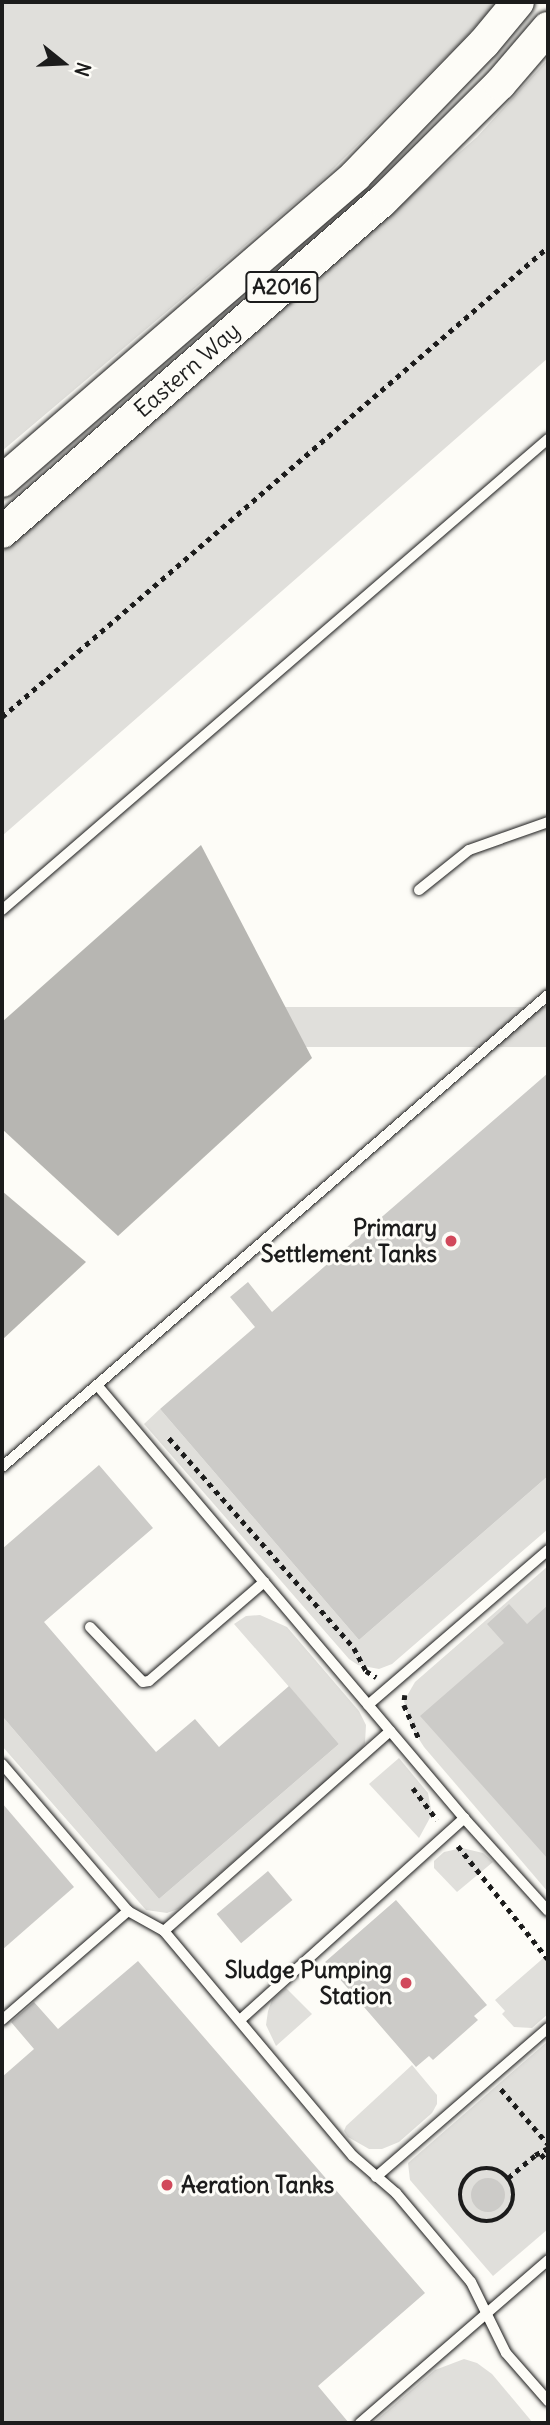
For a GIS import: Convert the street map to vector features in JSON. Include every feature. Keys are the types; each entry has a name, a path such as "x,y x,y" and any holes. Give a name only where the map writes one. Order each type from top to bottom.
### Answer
{"main road":[{"name":"Eastern Way","path":"2,532 214,322 484,43 518,2"},
{"name":"Eastern Way","path":"2,481 214,322 382,201 500,84 548,28"}],"lane":[{"path":"2,910 548,439"},
{"path":"419,890 469,850 548,822"},
{"path":"2,1467 548,995"},
{"path":"97,1385 464,1818 548,1910"},
{"path":"368,1705 548,1550"},
{"path":"90,1628 143,1682 149,1681 264,1582"},
{"path":"164,1931 390,1731"},
{"path":"2,1764 128,1911 164,1931 353,2156 396,2193 471,2282 506,2353 548,2401"},
{"path":"240,2021 464,1818"},
{"path":"2,2020 128,1911"},
{"path":"376,2177 548,2028"},
{"path":"360,2423 548,2260"}],"path":[{"path":"2,717 548,247"},
{"path":"169,1438 354,1648 360,1663"},
{"path":"408,1689 404,1704 420,1735 401,1772 548,1959"},
{"path":"491,2077 548,2146 508,2178"},
{"path":"541,2154 548,2162"},
{"path":"486,2168 495,2169 508,2178 514,2194 513,2202 504,2216 497,2220 481,2221 467,2212 462,2205 461,2188 471,2174 486,2168"}],"shaded area":[{"path":"2,2 497,2 462,41 319,183 2,451"},
{"path":"548,59 548,358 2,836 2,552 477,137"},
{"path":"201,845 312,1058 118,1236 2,1129 2,1022"},
{"path":"145,1007 548,1007 548,1047 145,1047"},
{"path":"2,1191 86,1262 2,1340"},
{"path":"160,1409 359,1640 548,1476 548,1529 392,1664 379,1669 358,1665 349,1659 144,1424"},
{"path":"548,1566 548,1892 424,1747 410,1725 404,1701 415,1682"},
{"path":"260,1615 287,1627 359,1711 366,1725 365,1743 360,1752 178,1909 167,1913 146,1910 2,1746 2,1716 159,1899 339,1744 234,1624 246,1616"},
{"path":"399,1758 428,1793 432,1814 419,1838 369,1784"},
{"path":"462,1848 483,1853 493,1862 457,1892 434,1868 434,1861 444,1852"},
{"path":"548,1954 548,2014 532,2028 514,2027 502,2014 505,2011 495,2000"},
{"path":"286,1988 312,2014 276,2046 266,2025 268,2011 272,2000"},
{"path":"548,2041 548,2229 493,2276 410,2180 408,2163"},
{"path":"412,2065 437,2095 437,2104 432,2113 399,2142 382,2149 369,2149 348,2137 344,2131 346,2126"},
{"path":"464,2359 477,2363 492,2374 533,2423 373,2423 435,2370"}],"building":[{"name":"Primary Settlement Tanks","path":"548,1073 548,1476 359,1640 160,1409 255,1327 230,1297 248,1282 272,1312"},
{"path":"99,1465 153,1528 44,1622 156,1752 195,1719 219,1747 289,1686 339,1744 159,1899 2,1716 2,1549"},
{"path":"509,1604 527,1624 548,1605 548,1859 420,1716 504,1643 487,1624"},
{"path":"2,1803 74,1887 2,1950"},
{"path":"268,1871 292,1900 241,1943 217,1914"},
{"name":"Sludge Pumping Station","path":"396,1900 487,2005 474,2016 478,2020 433,2060 429,2056 416,2067 325,1962"},
{"name":"Aeration Tanks","path":"138,1961 425,2293 318,2386 349,2423 2,2423 2,2077 34,2049 11,2022 34,2002 58,2029"},
{"path":"488,2178 500,2183 505,2195 500,2207 488,2212 476,2207 471,2195 476,2183"}],"place":[{"name":"Primary Settlement Tanks","path":"451,1241"},
{"name":"Sludge Pumping Station","path":"406,1983"},
{"name":"Aeration Tanks","path":"167,2185"}]}
